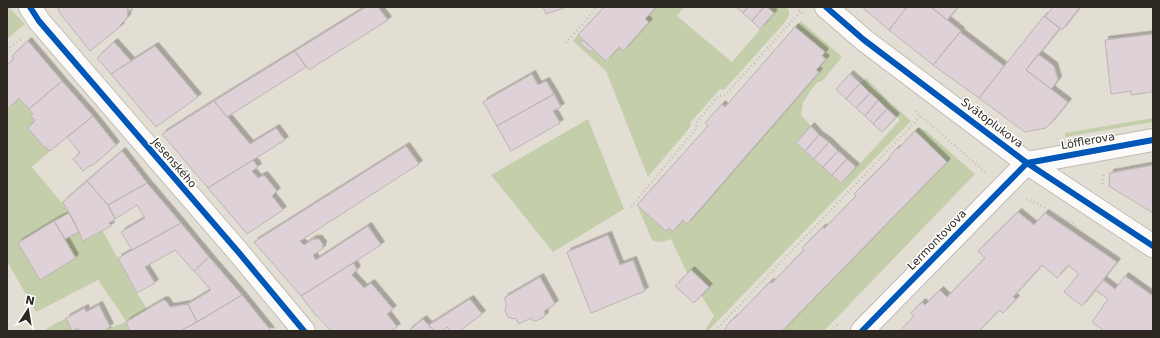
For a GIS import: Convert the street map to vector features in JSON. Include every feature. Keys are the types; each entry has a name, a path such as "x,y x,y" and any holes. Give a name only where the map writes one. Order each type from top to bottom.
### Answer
{"street":[{"name":"Jesenského","path":"30,7 40,22 240,254 304,331"},
{"name":"Svätoplukova","path":"826,7 864,40 1027,163 1153,246"},
{"name":"Löfflerova","path":"1027,163 1153,140"},
{"name":"Lermontovova","path":"862,331 1027,163"}],"path":[{"path":"566,43 597,7"},
{"path":"631,207 696,129 697,122 718,96 725,95 801,11"},
{"path":"715,331 921,116"}],"green space":[{"path":"7,7 9,7 25,24 7,39"},
{"path":"656,7 684,7 677,16 732,62 774,13 767,7 787,7 789,13 785,22 724,90 720,89 690,123 691,126 648,177 606,71 573,41 578,35 583,40 580,43 590,52 593,49 607,61 619,47 623,51 649,22 645,19"},
{"path":"801,21 842,57 823,80 817,83 811,90 803,103 801,115 811,126 796,143 842,183 900,120 860,83 866,78 911,121 708,331 704,331 714,316 701,295 709,287 691,270 687,273 671,239 659,242 652,240 637,205 666,231 669,228 673,231 683,220 687,223 819,73 816,70 826,59 822,56 825,52 795,27"},
{"path":"19,98 33,114 31,116 35,121 28,128 44,147 50,151 32,167 61,202 63,202 69,213 18,243 40,279 74,259 75,257 65,239 79,232 83,240 102,230 147,309 126,322 98,280 36,312 7,261 7,106 9,108"},
{"path":"1153,118 1153,122 1065,137 1065,133"},
{"path":"588,119 624,209 553,252 491,175"},
{"path":"919,128 925,130 975,174 824,331 782,331 947,162 915,131"},
{"path":"66,318 72,331 47,331 46,329"},
{"path":"126,322 130,331 108,331 106,329"},
{"path":"78,328 80,331 72,331"}],"building":[{"path":"58,7 125,7 128,10 127,18 120,25 121,26 90,51 59,12"},
{"path":"125,7 131,7 133,10 128,10"},
{"path":"366,7 378,7 388,20 309,70 295,51"},
{"path":"543,7 564,7 564,8 546,14"},
{"path":"604,7 656,7 645,19 649,22 623,51 619,47 606,61 578,35"},
{"path":"736,7 748,7 743,13"},
{"path":"748,7 764,7 752,21 743,13"},
{"path":"764,7 767,7 774,13 760,29 752,21"},
{"path":"862,7 907,7 889,30"},
{"path":"907,7 931,7 961,31 933,65 889,30"},
{"path":"931,7 958,7 947,20"},
{"path":"1053,7 1080,7 1062,30 1045,17"},
{"path":"1044,16 1060,28 1026,70 1068,102 1046,128 1025,132 979,98"},
{"path":"795,27 825,52 822,56 826,59 816,70 819,72 687,224 683,220 673,231 669,228 666,231 637,205 708,126 705,123 722,104 725,107"},
{"path":"960,32 1004,66 979,98 933,65"},
{"path":"1153,34 1152,92 1131,95 1131,91 1111,94 1105,40"},
{"path":"583,40 593,49 590,52 580,43"},
{"path":"28,41 62,81 29,109 19,98 8,108 7,65 14,59 12,56"},
{"path":"114,42 131,61 111,74 97,58"},
{"path":"155,46 198,97 156,127 111,74"},
{"path":"295,51 306,67 227,117 214,101"},
{"path":"1038,54 1054,66 1058,80 1051,89 1026,70"},
{"path":"532,74 538,85 546,81 554,94 497,126 483,102"},
{"path":"850,74 860,83 846,99 836,89"},
{"path":"62,81 93,116 50,151 44,147 28,128 35,121 31,116 33,114 29,109"},
{"path":"860,83 870,93 856,108 846,99"},
{"path":"870,93 878,100 865,116 856,108"},
{"path":"554,94 561,107 553,111 560,123 511,151 497,126"},
{"path":"878,100 887,109 873,124 865,116"},
{"path":"214,101 250,144 276,128 285,140 208,188 162,134"},
{"path":"887,109 896,117 882,132 873,124"},
{"path":"93,116 116,145 92,166 91,165 83,171 73,159 80,153 67,137"},
{"path":"811,126 819,135 805,151 796,143"},
{"path":"915,131 947,162 782,331 723,331 727,327 726,326 770,282 772,283 804,250 802,248 823,227 824,229 856,196 854,194"},
{"path":"819,135 829,142 814,159 805,151"},
{"path":"829,142 838,151 823,167 814,159"},
{"path":"406,146 419,164 300,241 304,245 313,239 319,239 323,244 322,249 313,255 316,260 368,226 381,245 301,296 254,242"},
{"path":"122,151 147,183 108,205 87,181"},
{"path":"838,151 847,159 832,175 823,167"},
{"path":"847,159 856,167 841,183 832,175"},
{"path":"253,160 258,167 252,171 258,178 264,175 277,191 272,196 283,210 247,234 208,188"},
{"path":"1153,165 1153,213 1109,186 1110,173"},
{"path":"87,181 108,205 115,219 109,223 111,226 83,241 63,202"},
{"path":"147,183 181,223 132,250 121,232 145,218 137,205 115,219 108,205"},
{"path":"1018,212 1034,225 1045,213 1117,262 1082,306 1064,292 1079,274 1068,265 1057,278 1042,265 1013,297 1016,299 1003,313 999,310 979,331 900,331 914,316 911,313 922,302 925,305 940,290 947,297 985,258 978,251"},
{"path":"69,213 79,232 65,239 54,221"},
{"path":"54,221 75,257 40,280 18,243"},
{"path":"181,223 209,257 194,271 175,250 145,267 155,283 137,293 118,258"},
{"path":"608,235 620,265 633,260 645,291 591,313 567,252"},
{"path":"209,257 242,295 197,322 188,304 211,290 194,271"},
{"path":"353,263 357,269 352,275 364,288 371,283 393,309 387,314 397,327 391,331 331,331 316,316 301,296"},
{"path":"691,270 709,287 694,303 675,286"},
{"path":"1125,276 1153,296 1153,331 1104,331 1092,322 1108,299 1095,290 1103,280 1115,289"},
{"path":"540,277 555,304 544,311 544,317 536,321 532,320 531,318 519,324 515,318 508,317 505,311 507,305 504,298"},
{"path":"242,295 271,331 180,331 197,322"},
{"path":"470,299 482,314 460,331 450,331 447,327 443,331 434,331 429,325"},
{"path":"163,300 166,301 170,307 188,304 197,322 180,331 130,331 126,322"},
{"path":"99,305 110,327 106,329 108,331 80,331 78,328 72,331 66,318 85,308 86,312"},
{"path":"423,319 434,331 408,331"}],"cycle path":[{"path":"30,7 39,21 240,254 304,331"},
{"path":"826,7 864,40 1027,163 1153,246"},
{"path":"862,331 1027,163 1153,140"}]}
